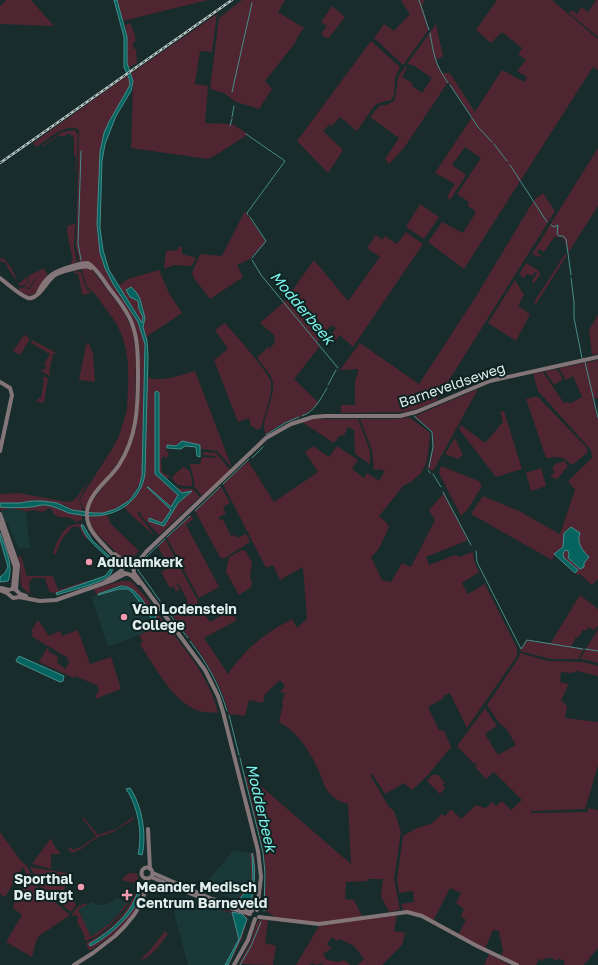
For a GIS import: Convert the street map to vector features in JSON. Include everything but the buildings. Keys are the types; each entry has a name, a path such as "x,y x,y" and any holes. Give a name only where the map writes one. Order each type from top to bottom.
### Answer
{"street":[{"path":"0,278 24,296 32,298 37,295 58,270 83,263 92,265 114,293 127,313 134,330 138,353 137,412 133,433 124,455 110,478 91,499 87,511 87,518 94,535 111,551 148,592 205,670 215,688 223,712 255,837 260,872 255,914 244,946 234,965"},
{"name":"Barneveldseweg","path":"0,589 14,591 34,600 56,600 104,583 129,570 266,438 291,424 313,417 325,416 407,415 490,381 598,357"},
{"path":"0,382 8,387 12,392 0,451"},
{"path":"0,514 18,564 14,591"},
{"path":"0,523 15,567 14,591"},
{"path":"74,965 86,958 115,936 137,911 144,896 149,877 148,829"},
{"path":"148,868 143,870 142,874 210,902 269,917 318,924 407,912 422,916 477,946 517,965"}],"shaded area":[{"path":"6,0 31,0 54,26 0,24 0,6"},
{"path":"117,0 208,0 123,21"},
{"path":"242,0 285,0 278,12 304,28 295,43 265,81 272,89 259,109 236,102 224,93 210,89 219,18"},
{"path":"425,0 422,5 429,29 403,65 374,38 384,24 394,31 410,14 401,1"},
{"path":"497,0 552,0 598,39 598,70 593,67 464,269 428,242 442,222 463,233 476,212 467,205 469,202 457,194 481,158 465,147 452,165 466,175 450,200 447,197 455,184 435,173 472,117 448,82 404,148 389,164 385,159 399,138 370,117 379,106 389,104 395,100 398,77 406,66 407,68 402,77 412,83 412,86 422,93 432,78 413,65 407,64 436,24 443,56 436,61 442,73 450,73 475,112 502,70 524,82 527,77 517,71 526,60 518,54 522,48 502,32 491,43 476,30"},
{"path":"596,0 598,0 598,37 569,13 572,10 577,14 581,7 588,12"},
{"path":"332,6 345,17 328,39 321,34 327,26 321,22"},
{"path":"217,14 212,52 200,51 195,84 208,86 205,123 232,124 248,134 208,159 131,148 133,84 130,74"},
{"path":"130,23 135,35 135,42 133,42 134,49 136,49 137,63 128,68 125,25"},
{"path":"371,41 400,67 395,78 394,95 391,100 374,106 357,131 340,117 332,126 330,124 323,131 343,150 328,173 297,141"},
{"path":"128,75 130,81 129,88 104,133 100,152 97,234 105,268 113,284 138,322 145,344 142,476 135,492 123,505 108,512 99,514 90,513 90,506 120,466 130,448 135,433 139,408 140,353 138,340 132,321 100,273 80,263 76,248 79,130 69,128 63,130 36,147 33,143"},
{"path":"74,130 78,134 74,222 76,171 74,167 76,167 76,156 74,156 74,137 71,136 71,134 66,134 66,136 59,135 46,144 46,146 43,145 62,132"},
{"path":"598,148 598,206 568,253 565,242 560,236 558,238 555,236 544,252 539,249 537,253 541,255 540,257 532,254"},
{"path":"543,193 555,211 436,401 405,412 341,413 341,405 355,405 355,379 358,374 358,369 340,370 360,343 419,384 475,298 534,200"},
{"path":"420,204 439,217 424,239 406,227"},
{"path":"245,211 266,242 251,257 252,258 237,265 243,277 210,299 194,278 192,273 200,254 222,256"},
{"path":"75,224 74,248 77,261 72,265 71,261 73,260 68,240 67,227"},
{"path":"406,232 423,244 353,347 340,335 335,341 330,336 336,328 331,325 317,342 320,346 294,379 319,403 304,415 278,426 266,435 264,422 271,400 273,386 271,376 257,358 268,347 270,349 273,344 275,345 274,335 260,323 284,302 314,260 348,301 380,257 367,248 376,235 382,240 385,236 397,244"},
{"path":"178,247 182,247 182,254 196,258 192,266 174,265 164,269 166,251 178,250"},
{"path":"565,254 567,255 536,304 534,302"},
{"path":"2,258 10,266 18,283 28,276 27,283 21,286 19,285 8,269 6,263 0,261"},
{"path":"526,263 539,271 540,275 533,284 532,281 537,273 535,272 532,276 527,274 524,278 519,274"},
{"path":"84,267 91,269 94,272 124,312 132,330 136,354 135,412 131,433 126,448 117,464 90,498 85,511 80,501 81,497 119,436 127,409 128,364 126,349 121,333 116,323 95,294 87,287 81,268"},
{"path":"43,268 47,273 47,277 35,294 28,296 19,291 19,287 30,289 39,272 29,288 23,287 28,283 29,275"},
{"path":"74,270 81,272 86,288 91,293 84,295 82,294 78,273 75,274"},
{"path":"159,270 169,293 182,313 146,337 143,327 145,318 140,299 128,288 127,289 128,294 138,301 139,309 143,317 142,323 118,286 128,279"},
{"path":"515,280 524,295 518,306 530,314 516,341 488,323"},
{"path":"598,315 598,354 592,355 589,330"},
{"path":"225,323 258,362 271,382 270,398 261,428 256,430 251,426 249,418 238,422 214,360 228,349 215,330"},
{"path":"24,335 30,339 20,355 13,351"},
{"path":"32,340 55,352 55,354 53,354 49,373 51,374 50,376 41,371 42,369 44,370 46,366 44,364 50,354 31,343"},
{"path":"88,342 93,353 95,382 79,380 86,345"},
{"path":"598,360 598,398 593,399 598,420 598,579 592,585 580,574 578,575 575,573 576,572 555,554 552,560 471,514 483,496 519,511 560,534 575,490 568,481 592,458 591,450 538,391 533,374 543,372 563,402 571,403 582,397 573,376 566,380 559,368"},
{"path":"557,369 563,379 554,385 545,371"},
{"path":"195,371 232,468 217,451 202,449 200,451 201,445 180,442 176,446 167,445 166,451 169,452 167,458 164,456 161,460 162,472 170,476 167,479 159,472 159,393 155,392 155,474 178,495 171,507 148,487 147,488 171,510 162,523 150,518 164,526 178,504 191,492 182,493 177,488 193,489 200,497 159,535 141,516 141,512 137,513 156,537 124,507 138,493 143,484 145,474 147,377 153,379 165,379"},
{"path":"45,376 48,379 44,402 42,403 36,401 41,398 44,380 42,379"},
{"path":"478,389 433,471 427,468 433,447 432,431 416,419 415,416"},
{"path":"538,397 587,448 587,453 572,465 560,457 546,458 526,399"},
{"path":"504,411 522,469 496,477 459,429 461,425 485,443 503,422 500,412"},
{"path":"409,417 430,434 427,461 421,473 411,482 404,485 379,516 388,524 387,525 389,527 378,550 371,557 382,580 391,582 402,563 411,567 435,520 429,510 444,493 468,540 426,557 429,565 455,555 459,557 473,552 474,561 479,572 462,583 468,594 485,584 517,648 517,656 467,728 450,693 443,696 444,698 428,707 439,730 444,731 451,747 428,775 412,790 404,783 385,794 372,774 370,775 389,807 394,811 401,832 394,879 400,910 389,912 381,896 383,879 368,879 367,881 346,882 345,899 354,900 362,916 323,923 275,917 263,909 266,878 264,852 245,776 248,775 351,864 348,804 333,797 329,793 319,770 304,745 295,734 279,722 285,693 280,692 285,686 280,680 265,694 263,703 249,700 245,716 229,714 225,699 212,673 170,612 188,601 175,578 178,584 176,585 179,587 179,590 177,591 175,591 174,586 170,588 161,572 169,568 158,546 165,539 198,601 197,603 210,622 231,610 237,620 204,638 228,674 248,649 273,630 292,619 297,628 307,619 303,567 280,580 273,565 266,568 223,484 248,461 274,502 318,472 305,452 313,446 329,457 337,446 358,460 352,469 364,478 367,473 379,481 385,471 378,469 374,470 372,450 360,419 396,419"},
{"path":"313,419 358,419 370,451 370,464 355,454 354,430 348,427 344,435 339,436 334,443 302,422"},
{"path":"455,438 463,455 458,459 445,454"},
{"path":"203,452 216,453 230,470 202,496 194,486 190,464 200,464 202,457 216,458 214,456 203,455"},
{"path":"564,461 568,466 557,479 550,477 555,472 552,469 555,464"},
{"path":"441,466 479,481 482,486 468,509 461,516 439,473"},
{"path":"183,467 190,472 192,477 192,486 180,485 175,483 173,480 172,477"},
{"path":"541,468 546,486 531,491 526,473"},
{"path":"87,483 79,499 82,511 72,510 65,505 32,501 20,503 0,503 0,494 19,493 67,502 74,500"},
{"path":"221,486 230,503 223,507 226,514 219,517 220,521 223,519 231,536 235,535 237,538 246,534 250,542 223,559 220,557 195,511"},
{"path":"39,505 56,506 69,513 82,515 82,520 76,522 70,518 56,516 49,508 43,512 32,510 26,512 9,508 1,511 0,507"},
{"path":"9,508 26,511 30,549 19,549 7,522 5,523 1,511"},
{"path":"107,515 111,524 139,551 132,558 122,558 96,533 90,523 89,516"},
{"path":"191,515 193,519 186,525 219,587 199,598 167,538"},
{"path":"82,523 90,537 83,525 88,539 85,538 79,527 72,527 62,539 54,555 53,553 58,541 65,529 72,525"},
{"path":"242,550 246,551 252,563 250,576 252,584 250,588 239,595 226,572 229,557"},
{"path":"21,556 27,576 53,576 58,590 86,581 88,582 55,594 55,592 52,593 49,591 45,578 33,578 29,582 30,594 23,588 20,582 20,564 18,557"},
{"path":"121,581 131,581 144,595 164,622 156,626 153,621 155,620 146,605 137,594 128,587 117,587 96,594 94,589"},
{"name":"Van Lodenstein College","path":"124,588 133,593 157,628 108,647 91,596"},
{"path":"580,595 598,609 598,626 594,630 588,627 586,631 583,630 578,638 576,637 571,647 584,649 578,659 551,659 520,651 526,640 550,644"},
{"path":"38,620 49,636 59,631 62,636 78,630 90,664 111,657 121,689 95,699 99,691 97,685 75,676 74,678 39,662 47,648 49,649 48,651 58,657 57,662 65,669 70,662 67,660 68,658 31,636 33,633 31,631"},
{"path":"166,624 203,677 214,700 218,713 199,711 190,707 181,700 159,674 141,646 140,644 143,642 139,635"},
{"path":"598,629 598,663 580,659"},
{"path":"520,653 548,661 583,662 598,666 598,676 577,671 572,673 561,672 560,682 568,684 561,700 567,706 565,718 598,722 598,766 585,809 531,811 531,813 587,812 589,808 598,810 598,948 584,965 564,965 565,962 559,958 557,961 549,957 547,959 544,958 542,961 539,959 536,965 518,965 501,956 503,951 499,931 493,930 485,949 458,935 466,920 461,916 464,909 456,903 461,893 450,888 433,921 421,915 403,910 401,904 414,902 413,891 399,893 397,879 403,836 417,828 431,824 442,814 445,816 451,809 461,819 476,805 486,808 492,802 496,806 502,801 511,810 522,800 494,772 486,779 475,767 477,764 474,764 457,746 485,708 497,726 485,734 498,755 516,745 506,728 500,724 487,705 518,659"},
{"path":"432,775 438,775 445,783 443,785 445,788 440,794 427,781"},
{"path":"83,817 98,835 118,828 133,817 134,819 113,832 96,838 81,849 72,853 68,849 71,847 72,850 81,847 96,836 82,818"},
{"path":"0,832 21,861 27,866 38,888 70,915 39,936 36,941 32,957 6,942 22,915 14,909 13,905 28,878 23,867 5,897 0,894"},
{"path":"51,838 55,847 61,854 51,854 51,869 32,864"},
{"path":"234,850 250,853 252,870 251,883 236,900 202,887"},
{"path":"250,853 252,853 254,853 255,878 252,904 248,907 233,902 233,900 236,900 251,883","holes":["252,853 254,884 247,904 237,901 253,883"]},
{"path":"30,867 67,873 64,894 71,895 76,905 71,912 40,887"},
{"path":"130,873 137,873 137,883 123,881 123,877"},
{"path":"139,884 141,885 140,896 133,914 113,935 89,951 86,943 104,933 118,919 125,911","holes":["139,891 138,898 129,915 113,931 97,943 90,946 89,945 123,918 132,906"]},
{"path":"186,896 204,903 204,905 232,913 239,939 225,965 188,965 174,913 182,897 185,898"},
{"path":"117,898 126,903 124,907 110,923 90,938 78,908 93,902 98,905 105,905"},
{"path":"121,899 128,904 119,915 104,931 92,939 85,941 85,937 78,923 77,924 78,917 76,915 73,916 72,914 77,907 86,903 87,905 78,909 91,937 118,915 126,903"},
{"path":"210,907 245,915 248,918 242,939 229,965 225,965 239,939 232,913"},
{"path":"397,914 394,931 405,933 402,945 382,965 357,965 364,959 354,946 340,939 337,941 332,937 327,944 332,948 323,954 327,960 339,962 344,960 351,965 323,965 322,963 316,965 313,963 309,965 296,965 319,926"},
{"path":"260,920 268,920 265,943 276,946 273,965 238,965 250,943 257,922"},
{"path":"165,931 168,934 156,950 144,959 140,960 150,950"},
{"path":"489,954 510,965 484,965"}],"water":[{"path":"114,0 117,0 127,37 127,63 133,81 131,91 116,116 105,144 102,161 100,228 103,250 109,270 142,323 143,317 139,309 138,301 130,297 126,290 131,287 136,292 140,299 145,318 143,327 147,341 148,356 145,474 142,485 130,502 122,508 103,515 92,516 72,514 46,505 13,508 0,507 0,503 43,501 57,503 72,510 103,513 116,509 130,500 139,487 142,476 145,344 138,322 113,284 105,268 100,253 97,224 100,152 104,133 130,85 129,78 124,67 124,37"},
{"path":"157,391 159,393 159,472 182,493 192,491 178,503 164,526 149,521 149,518 162,523 171,510 147,487 171,507 178,495 155,474 155,392"},
{"path":"182,441 200,445 200,457 197,456 196,447 185,446 181,449 167,448 167,445 176,446"},
{"path":"81,525 83,525 92,540 113,560 112,572 100,581 57,595 56,593 105,576 110,570 111,561 86,536"},
{"path":"571,527 580,533 579,540 582,549 589,557 584,563 584,567 580,569 568,558 568,551 565,550 563,554 564,558 578,570 575,573 554,554 563,547 564,533"},
{"path":"0,533 8,556 10,575 8,581 0,582 0,577 5,573 8,567 0,539"},
{"path":"121,586 131,589 135,592 151,613 156,615 155,620 152,620 133,593 128,589 119,589 98,595"},
{"path":"19,656 64,676 63,681 60,682 17,662 16,660"},
{"path":"130,788 138,803 144,830 142,855 138,854 140,829 138,820 134,804 126,789"},
{"path":"252,853 254,885 252,898 250,903 247,904 237,902 253,883"},
{"path":"139,891 135,906 129,915 113,931 97,943 90,946 89,944 107,932 123,917 132,905"},
{"path":"232,912 242,914 247,919 240,939 228,965 225,965 239,939"}],"waterway":[{"path":"419,0 429,30"},
{"name":"Modderbeek","path":"232,92 252,3"},
{"path":"430,33 436,60 448,83"},
{"path":"450,85 478,127 492,142"},
{"name":"Modderbeek","path":"232,117 234,106"},
{"name":"Modderbeek","path":"230,126 232,119"},
{"name":"Modderbeek","path":"246,134 285,161 247,213 248,215"},
{"path":"494,144 507,161"},
{"path":"81,151 78,244 81,260"},
{"path":"510,165 547,222"},
{"name":"Modderbeek","path":"250,217 266,241 252,258"},
{"path":"551,225 554,227 558,225 557,234 566,239 571,275"},
{"name":"Modderbeek","path":"252,260 261,275 338,368"},
{"path":"571,278 574,318 582,358"},
{"path":"585,362 598,418"},
{"name":"Modderbeek","path":"328,385 336,370"},
{"name":"Modderbeek","path":"302,416 313,409 327,388"},
{"path":"414,416 432,432 433,447 429,467"},
{"name":"Modderbeek","path":"266,435 285,423 299,417"},
{"name":"Modderbeek","path":"252,458 263,447"},
{"name":"Modderbeek","path":"223,484 249,459"},
{"path":"433,474 441,487"},
{"name":"Modderbeek","path":"195,511 220,487"},
{"path":"443,492 471,545"},
{"name":"Modderbeek","path":"167,537 190,516"},
{"name":"Modderbeek","path":"144,559 165,539"},
{"path":"476,551 477,562 521,649 527,640 583,649"},
{"name":"Modderbeek","path":"141,563 138,570 160,601"},
{"name":"Modderbeek","path":"162,603 174,620"},
{"name":"Modderbeek","path":"177,624 188,638"},
{"name":"Modderbeek","path":"190,641 212,674 227,711"},
{"path":"585,649 598,651"},
{"name":"Modderbeek","path":"229,715 239,755"},
{"name":"Modderbeek","path":"240,758 263,852 265,873 264,911"},
{"name":"Modderbeek","path":"240,965 251,946 261,922"}],"railway":[{"path":"0,163 232,0"}],"place":[{"name":"Adullamkerk","path":"89,562"},
{"name":"Van Lodenstein College","path":"124,617"},
{"name":"Sporthal De Burgt","path":"81,887"},
{"name":"Meander Medisch Centrum Barneveld","path":"127,895"}]}
